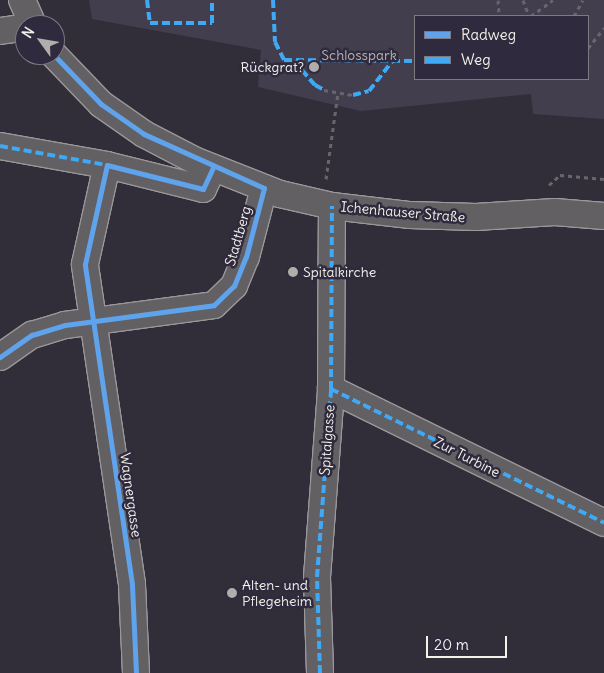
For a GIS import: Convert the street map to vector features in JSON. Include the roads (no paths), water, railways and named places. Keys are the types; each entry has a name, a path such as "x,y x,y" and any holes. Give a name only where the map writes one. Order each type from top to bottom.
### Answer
{"street":[{"path":"20,15 22,0"},
{"path":"63,65 100,104 136,129 213,168 264,188"},
{"path":"0,146 107,164 203,189 213,168"},
{"path":"94,321 85,264 107,164"},
{"name":"Stadtberg","path":"3,345 32,335 94,321 214,305 237,279 264,188"},
{"name":"Ichenhauser Straße","path":"264,188 329,195 420,215 476,217 555,212 604,216"},
{"name":"Spitalgasse","path":"320,673 317,576 331,389 329,195"},
{"name":"Wagnergasse","path":"94,321 132,584 136,673"},
{"name":"Zur Turbine","path":"331,389 604,523"}],"place":[{"name":"Rückgrat?","path":"314,67"},
{"name":"Spitalkirche","path":"293,272"},
{"name":"Alten- und Pflegeheim","path":"232,593"}],"park label":[{"name":"Schlosspark","path":"359,55"}]}
